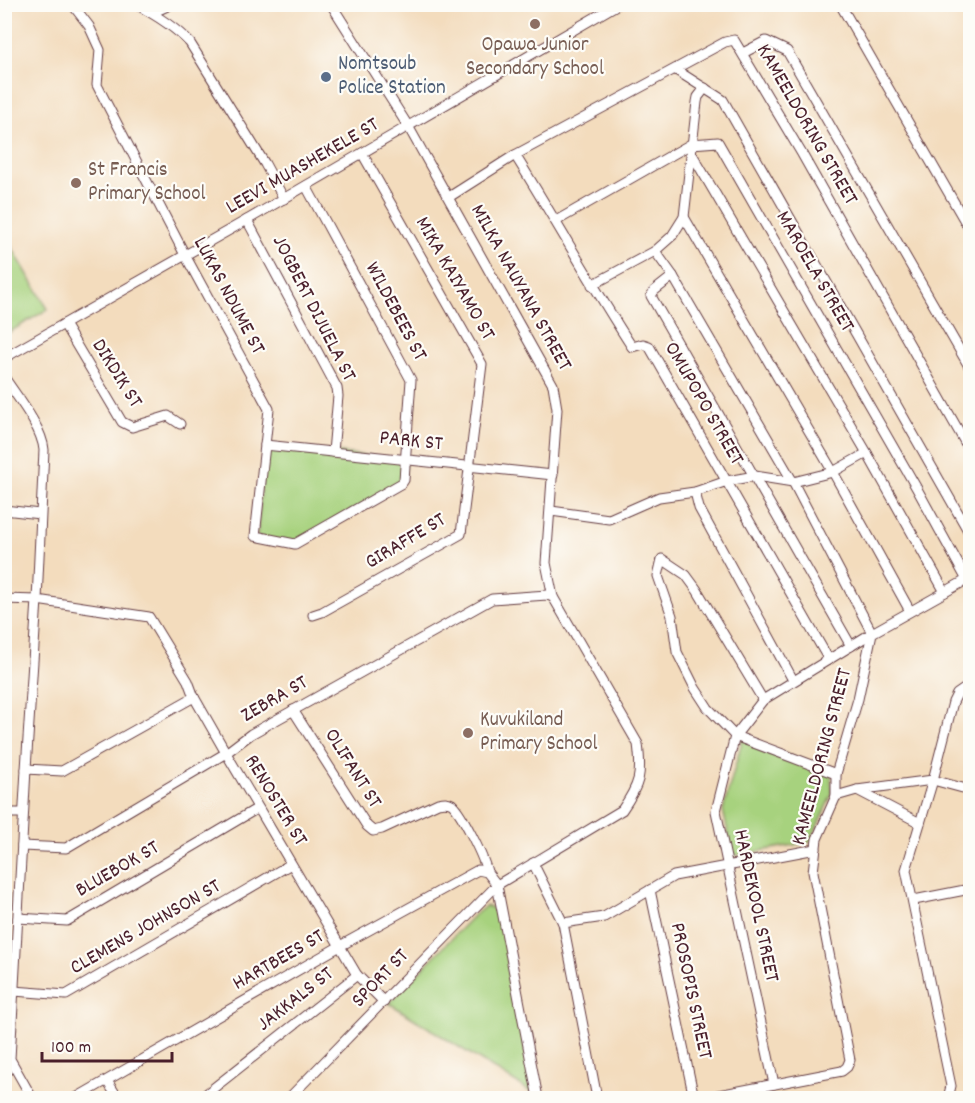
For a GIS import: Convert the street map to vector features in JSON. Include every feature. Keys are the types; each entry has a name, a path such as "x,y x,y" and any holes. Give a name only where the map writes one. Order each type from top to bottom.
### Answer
{"street":[{"name":"LUKAS NDUME ST","path":"72,4 90,26 100,50 97,85 185,255 267,405 269,412 255,533 257,537"},
{"path":"135,4 177,30 190,43 284,199"},
{"path":"152,13 172,4"},
{"name":"MILKA NAUYANA STREET","path":"331,4 408,126 554,385 557,409 546,563 553,597 638,744 641,769 634,793 622,810 497,885"},
{"name":"LEEVI MUASHEKELE ST","path":"4,358 284,199 618,4"},
{"path":"840,4 970,230"},
{"path":"967,4 970,11"},
{"name":"KAMEELDORING STREET","path":"449,197 515,155 730,41 737,41 970,450"},
{"path":"742,53 766,41 787,51 970,368"},
{"path":"676,70 723,100 970,534"},
{"path":"592,285 655,251 672,236 684,217 698,97 705,88"},
{"name":"MAROELA STREET","path":"691,149 715,141 720,145 969,579"},
{"path":"556,221 691,149"},
{"path":"691,149 945,592"},
{"name":"MIKA KAIYAMO ST","path":"362,153 482,364 470,467"},
{"name":"OMUPOPO STREET","path":"515,155 592,285 632,347 643,344 649,346 829,660"},
{"name":"WILDEBEES ST","path":"257,537 295,543 402,483 407,460 411,380 306,186"},
{"path":"960,213 970,207"},
{"path":"684,217 833,472 910,611"},
{"name":"JOGBERT DIJUELA ST","path":"247,220 337,388 333,452"},
{"path":"655,251 673,276 793,482 872,633"},
{"path":"673,276 651,296 851,646"},
{"name":"DIKDIK ST","path":"64,324 122,422 132,427 163,416 180,424"},
{"path":"4,377 43,440 37,600 10,1059 32,1098"},
{"name":"PARK ST","path":"265,445 553,476"},
{"path":"551,511 609,519 659,497 695,492 727,481 755,476 793,482 833,472 867,453"},
{"name":"GIRAFFE ST","path":"313,615 461,534 470,467"},
{"path":"695,492 699,508 793,680"},
{"path":"4,510 40,514"},
{"path":"763,700 697,590 686,575 662,559 658,576 672,616 677,652 708,708 735,736 836,774"},
{"path":"735,736 763,700 872,633 969,579"},
{"name":"ZEBRA ST","path":"22,846 66,848 226,753 251,734 492,599 547,595 553,597"},
{"path":"4,599 37,600"},
{"name":"RENOSTER ST","path":"37,600 149,616 188,681 194,697 226,753 357,975 384,1002"},
{"name":"KAMEELDORING STREET","path":"703,1098 842,1071 850,1060 813,872 817,839 836,796 836,774 858,699 872,633"},
{"path":"948,1098 951,1086 906,870 953,702 957,694 970,685"},
{"path":"26,769 62,771 194,697"},
{"name":"OLIFANT ST","path":"293,710 367,826 373,831 438,803 446,802 453,805 475,840 488,872"},
{"name":"HARDEKOOL STREET","path":"735,736 716,810 774,1084"},
{"path":"836,796 857,790 933,780 970,790"},
{"path":"857,790 920,823"},
{"name":"BLUEBOK ST","path":"18,918 67,921 258,808"},
{"path":"4,813 23,813"},
{"path":"563,923 604,917 674,876 816,849"},
{"path":"533,863 563,923 597,1098"},
{"name":"CLEMENS JOHNSON ST","path":"14,991 66,995 291,864"},
{"name":"HARTBEES ST","path":"76,1098 340,946 478,870 488,872"},
{"path":"488,872 497,885 538,1098"},
{"name":"SPORT ST","path":"290,1098 497,885"},
{"path":"914,900 970,889"},
{"name":"PROSOPIS STREET","path":"650,890 694,1098"},
{"name":"JAKKALS ST","path":"201,1098 357,975"},
{"path":"106,1081 118,1098"}],"green space":[{"path":"4,234 48,309 8,333 4,328"},
{"path":"265,445 407,460 404,480 295,544 257,537"},
{"path":"743,738 831,772 832,794 810,842 733,856 723,810"},
{"path":"486,906 496,911 501,922 534,1094 389,1003 475,914"}],"place":[{"name":"Opawa Junior Secondary School","path":"535,24"},
{"name":"Nomtsoub Police Station","path":"326,77"},
{"name":"St Francis Primary School","path":"76,183"},
{"name":"Kuvukiland Primary School","path":"468,733"}]}
